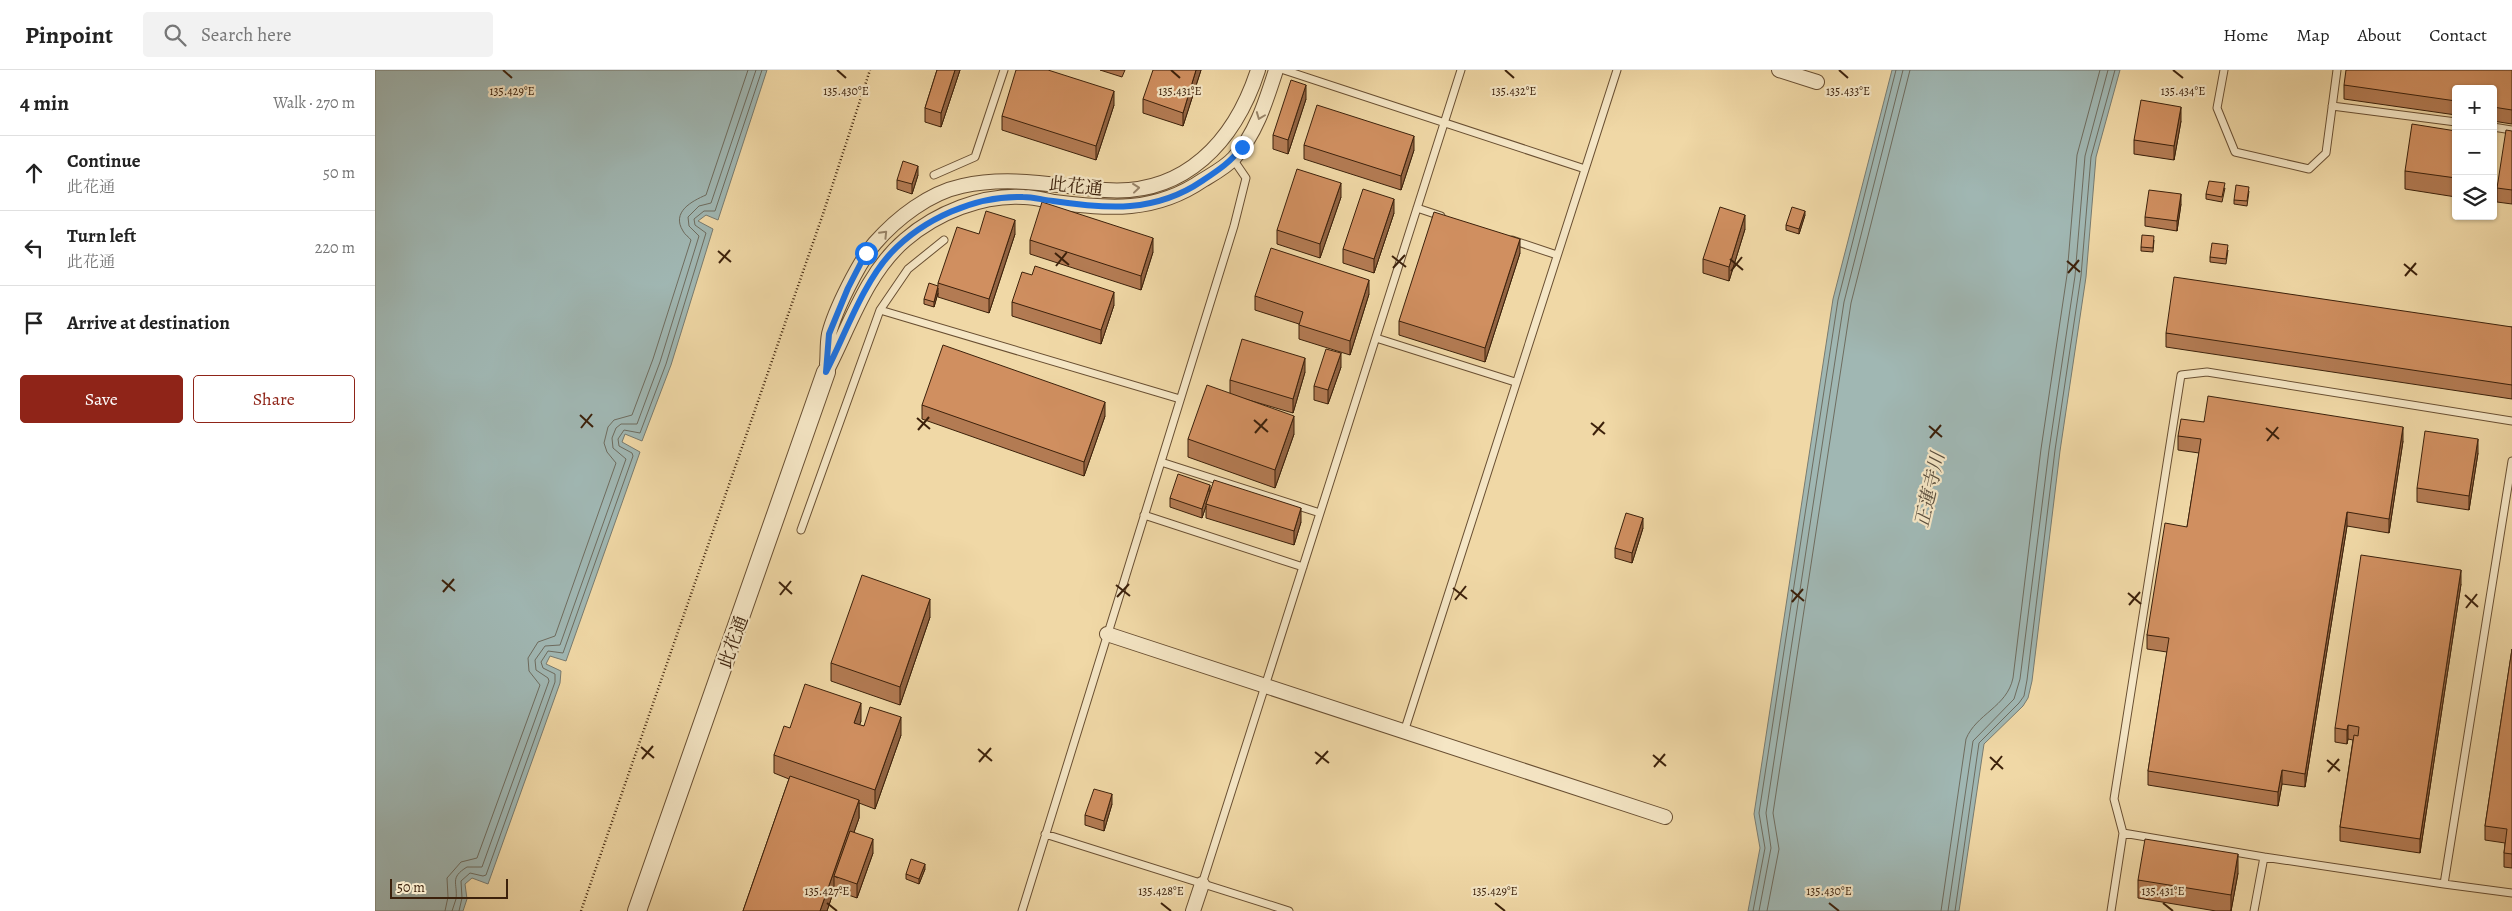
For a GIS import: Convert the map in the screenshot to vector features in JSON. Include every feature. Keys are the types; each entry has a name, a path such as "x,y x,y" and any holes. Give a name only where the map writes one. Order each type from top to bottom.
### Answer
{"street":[{"name":"此花通","path":"826,372 829,334 858,268 866,253 909,212 934,197 961,186 1028,180 1107,190 1141,188 1167,181 1187,172 1223,139 1235,124 1258,70"},
{"name":"此花通","path":"637,911 826,372 859,304 889,254 929,223 954,210 1000,198 1024,197 1097,206 1133,207 1165,201 1191,189 1233,159 1255,128 1276,70"},
{"path":"1779,70 1817,82"},
{"path":"1107,634 1665,817"},
{"path":"1193,911 1202,884"}],"lane":[{"path":"934,175 975,157 1004,70"},
{"path":"1284,70 1585,169"},
{"path":"1202,884 1461,70"},
{"path":"1404,732 1515,382 1617,70"},
{"path":"2224,70 2217,108 2235,152 2309,169 2326,153 2337,70"},
{"path":"2332,106 2452,121"},
{"path":"2497,128 2512,130"},
{"path":"1022,911 1234,226 1246,178 1233,159"},
{"path":"1417,208 1445,218"},
{"path":"1501,236 1557,255"},
{"path":"801,530 880,310 908,269 944,240"},
{"path":"880,310 1180,400"},
{"path":"1376,338 1515,382"},
{"path":"2111,911 2123,833 2115,798 2181,375 2207,372 2512,421"},
{"path":"2444,884 2512,460"},
{"path":"1161,462 1320,513"},
{"path":"1144,515 1303,568"},
{"path":"2123,833 2264,857 2512,893"},
{"path":"1045,834 1289,911"},
{"path":"2254,911 2264,857"}],"path":[{"path":"581,911 823,214 870,70"}],"water":[{"path":"375,70 767,70 718,220 706,215 698,221 713,229 671,365 642,441 625,434 622,442 640,452 566,661 550,656 546,664 561,671 560,683 488,884 472,878 465,884 467,899 463,911 375,911"},
{"name":"正蓮寺川","path":"1892,70 2120,70 2096,157 2086,277 2060,451 2032,681 2028,698 2023,706 1984,744 1959,911 1748,911 1760,848 1754,814 1833,299"}],"building":[{"path":"937,70 955,70 941,113 925,108"},
{"path":"1016,70 1048,70 1114,91 1096,146 1002,116"},
{"path":"1153,70 1196,70 1183,113 1143,99"},
{"path":"2346,70 2512,70 2512,110 2497,108 2497,85 2452,85 2452,100 2344,85"},
{"path":"1291,80 1306,85 1288,140 1273,135"},
{"path":"2141,100 2181,107 2174,146 2134,140"},
{"path":"1317,105 1414,136 1401,176 1304,145"},
{"path":"2412,124 2452,130 2452,177 2405,171"},
{"path":"2506,130 2512,131 2512,190 2497,188"},
{"path":"903,161 918,166 912,184 897,180"},
{"path":"1297,169 1341,183 1320,244 1277,230"},
{"path":"2209,181 2225,183 2222,197 2206,194"},
{"path":"2236,185 2249,187 2247,201 2234,200"},
{"path":"1363,189 1394,199 1374,259 1343,249"},
{"path":"2149,190 2181,194 2177,221 2145,217"},
{"path":"1042,202 1153,238 1141,276 1030,240"},
{"path":"1720,207 1745,215 1729,267 1703,259"},
{"path":"1792,207 1805,211 1799,229 1786,225"},
{"path":"986,211 1015,220 989,299 938,283 957,227 979,234"},
{"path":"1434,212 1520,239 1485,348 1399,321"},
{"path":"2142,235 2154,236 2153,248 2141,247"},
{"path":"2212,243 2228,245 2226,259 2210,257"},
{"path":"1271,248 1369,280 1350,341 1299,325 1303,312 1255,296"},
{"path":"1035,266 1114,292 1101,330 1012,302 1022,272 1032,275"},
{"path":"2174,277 2512,327 2512,385 2166,333"},
{"path":"929,283 938,286 934,302 924,299"},
{"path":"1242,339 1305,358 1293,399 1230,380"},
{"path":"943,345 1105,402 1084,462 922,405"},
{"path":"1326,349 1341,353 1328,390 1314,386"},
{"path":"1207,385 1294,416 1275,470 1188,439"},
{"path":"2208,396 2403,427 2389,519 2347,512 2305,774 2282,770 2278,792 2148,771 2169,638 2147,635 2165,523 2187,527 2201,439 2178,436 2181,419 2204,422"},
{"path":"2425,431 2478,439 2469,496 2417,488"},
{"path":"1178,474 1210,485 1202,509 1170,498"},
{"path":"1214,480 1301,508 1294,531 1206,504"},
{"path":"1626,513 1643,518 1632,553 1615,548"},
{"path":"2361,555 2461,570 2420,839 2340,827 2354,735 2358,736 2359,727 2348,725 2347,730 2335,728"},
{"path":"862,575 930,599 900,687 831,663"},
{"path":"2512,649 2512,854 2504,853 2507,829 2485,826"},
{"path":"805,684 861,703 854,723 864,726 870,707 901,717 875,790 774,755 784,726 790,728"},
{"path":"790,776 859,800 820,911 743,911"},
{"path":"1094,789 1112,794 1104,821 1085,815"},
{"path":"850,831 873,839 857,884 834,876"},
{"path":"2145,839 2238,854 2231,895 2138,880"},
{"path":"911,859 925,864 919,879 906,874"}],"route":[{"path":"866,253 848,288 829,334 826,372 859,304 889,254 929,223 954,210 1000,198 1024,197 1097,206 1133,207 1165,201 1191,189 1219,170 1233,159 1242,147"}]}
